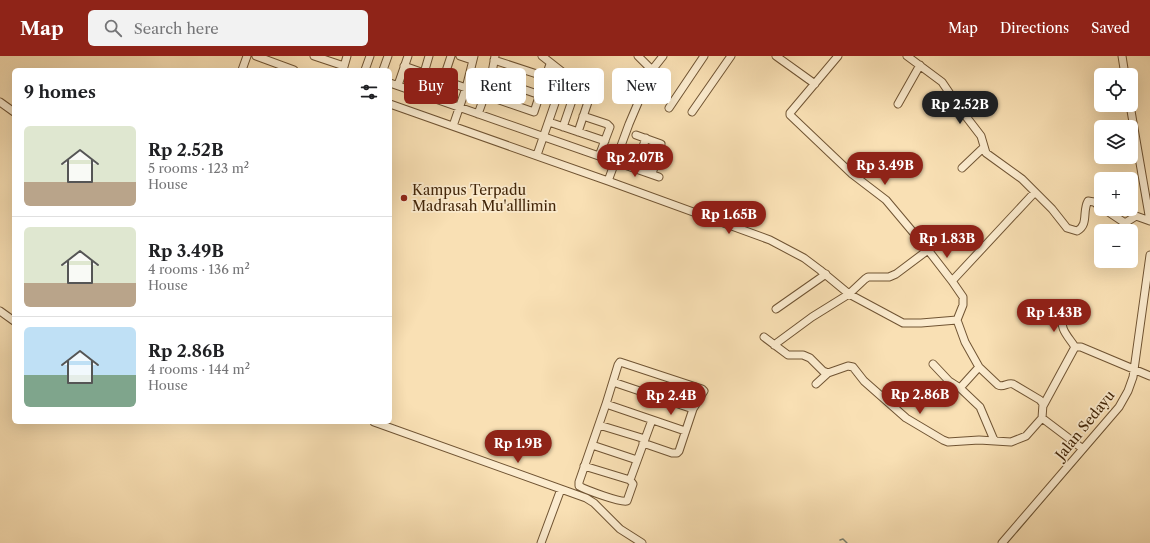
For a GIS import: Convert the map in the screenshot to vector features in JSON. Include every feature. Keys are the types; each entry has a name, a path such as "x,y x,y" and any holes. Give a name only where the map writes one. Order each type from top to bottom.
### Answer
{"street":[{"path":"243,68 247,56"},
{"path":"256,56 271,59 290,68"},
{"path":"314,56 343,68 347,56"},
{"path":"366,68 370,56"},
{"path":"384,68 388,56"},
{"path":"398,85 408,56"},
{"path":"425,68 429,56"},
{"path":"447,68 451,56"},
{"path":"460,56 473,58 471,68"},
{"path":"542,56 556,68"},
{"path":"638,56 650,68"},
{"path":"654,68 663,56"},
{"path":"669,108 704,56"},
{"path":"692,112 731,56"},
{"path":"776,56 815,84"},
{"path":"838,56 790,113 791,117 852,174 886,200 952,281 963,299 958,322 965,342 979,367 998,385 1002,386 1010,383 1013,384 1040,400 1043,406"},
{"path":"907,56 936,76 946,86 961,110 981,136 986,152 1022,179 1052,209 1068,228 1077,231 1083,227 1086,206 1088,202 1094,202"},
{"path":"1122,56 1124,68"},
{"path":"493,68 495,58 534,73"},
{"path":"549,68 550,64"},
{"path":"898,104 920,65"},
{"path":"404,66 410,68"},
{"path":"392,83 656,176 661,145 660,143 636,135"},
{"path":"453,126 466,88 458,85"},
{"path":"0,102 12,111"},
{"path":"478,114 482,104"},
{"path":"510,104 533,112 535,111 537,104"},
{"path":"537,155 555,104"},
{"path":"563,127 571,104"},
{"path":"578,132 587,104"},
{"path":"608,181 638,104"},
{"path":"392,105 537,155 776,243 804,258 826,274 849,294 903,322 958,322"},
{"path":"1114,216 1125,223 1136,216 1150,221 1131,112"},
{"path":"583,116 609,125 610,128 599,156"},
{"path":"549,122 605,141"},
{"path":"635,169 646,138"},
{"path":"962,168 984,148"},
{"path":"952,281 1034,192"},
{"path":"777,343 812,317 849,294 865,279 889,277 896,274 928,250"},
{"name":"Jalan Sedayu","path":"1002,543 1119,407 1131,385 1150,255"},
{"path":"776,310 826,274"},
{"path":"1142,308 1150,310"},
{"path":"0,311 12,320"},
{"path":"1064,315 1061,322 1062,328 1075,347"},
{"path":"764,337 777,343 788,355 803,355 810,358 823,371 828,373"},
{"path":"1075,347 1081,347 1150,376"},
{"path":"816,384 828,373 848,366 853,367 864,381 906,418 940,439 948,442 994,440 1005,442 1018,440 1026,436 1042,418 1043,406 1075,347"},
{"path":"584,466 630,480 633,484 628,500 626,502 579,486 584,466 619,363 622,362 702,389 703,393 693,409 677,453 599,425"},
{"path":"933,364 949,381 960,388 980,407 994,440"},
{"path":"960,388 979,367"},
{"path":"612,382 693,409"},
{"path":"606,404 685,431"},
{"path":"1042,418 1082,449"},
{"path":"630,480 652,420"},
{"path":"380,424 579,495 590,500 620,529 642,543"},
{"path":"592,445 637,460"},
{"path":"541,543 561,489"},
{"path":"590,500 593,492"},
{"path":"598,508 603,495"}],"waterway":[{"path":"1007,543 1109,424"},
{"path":"840,540 843,539 847,543"}],"place":[{"name":"Kampus Terpadu Madrasah Mu'alllimin","path":"404,198"}]}
